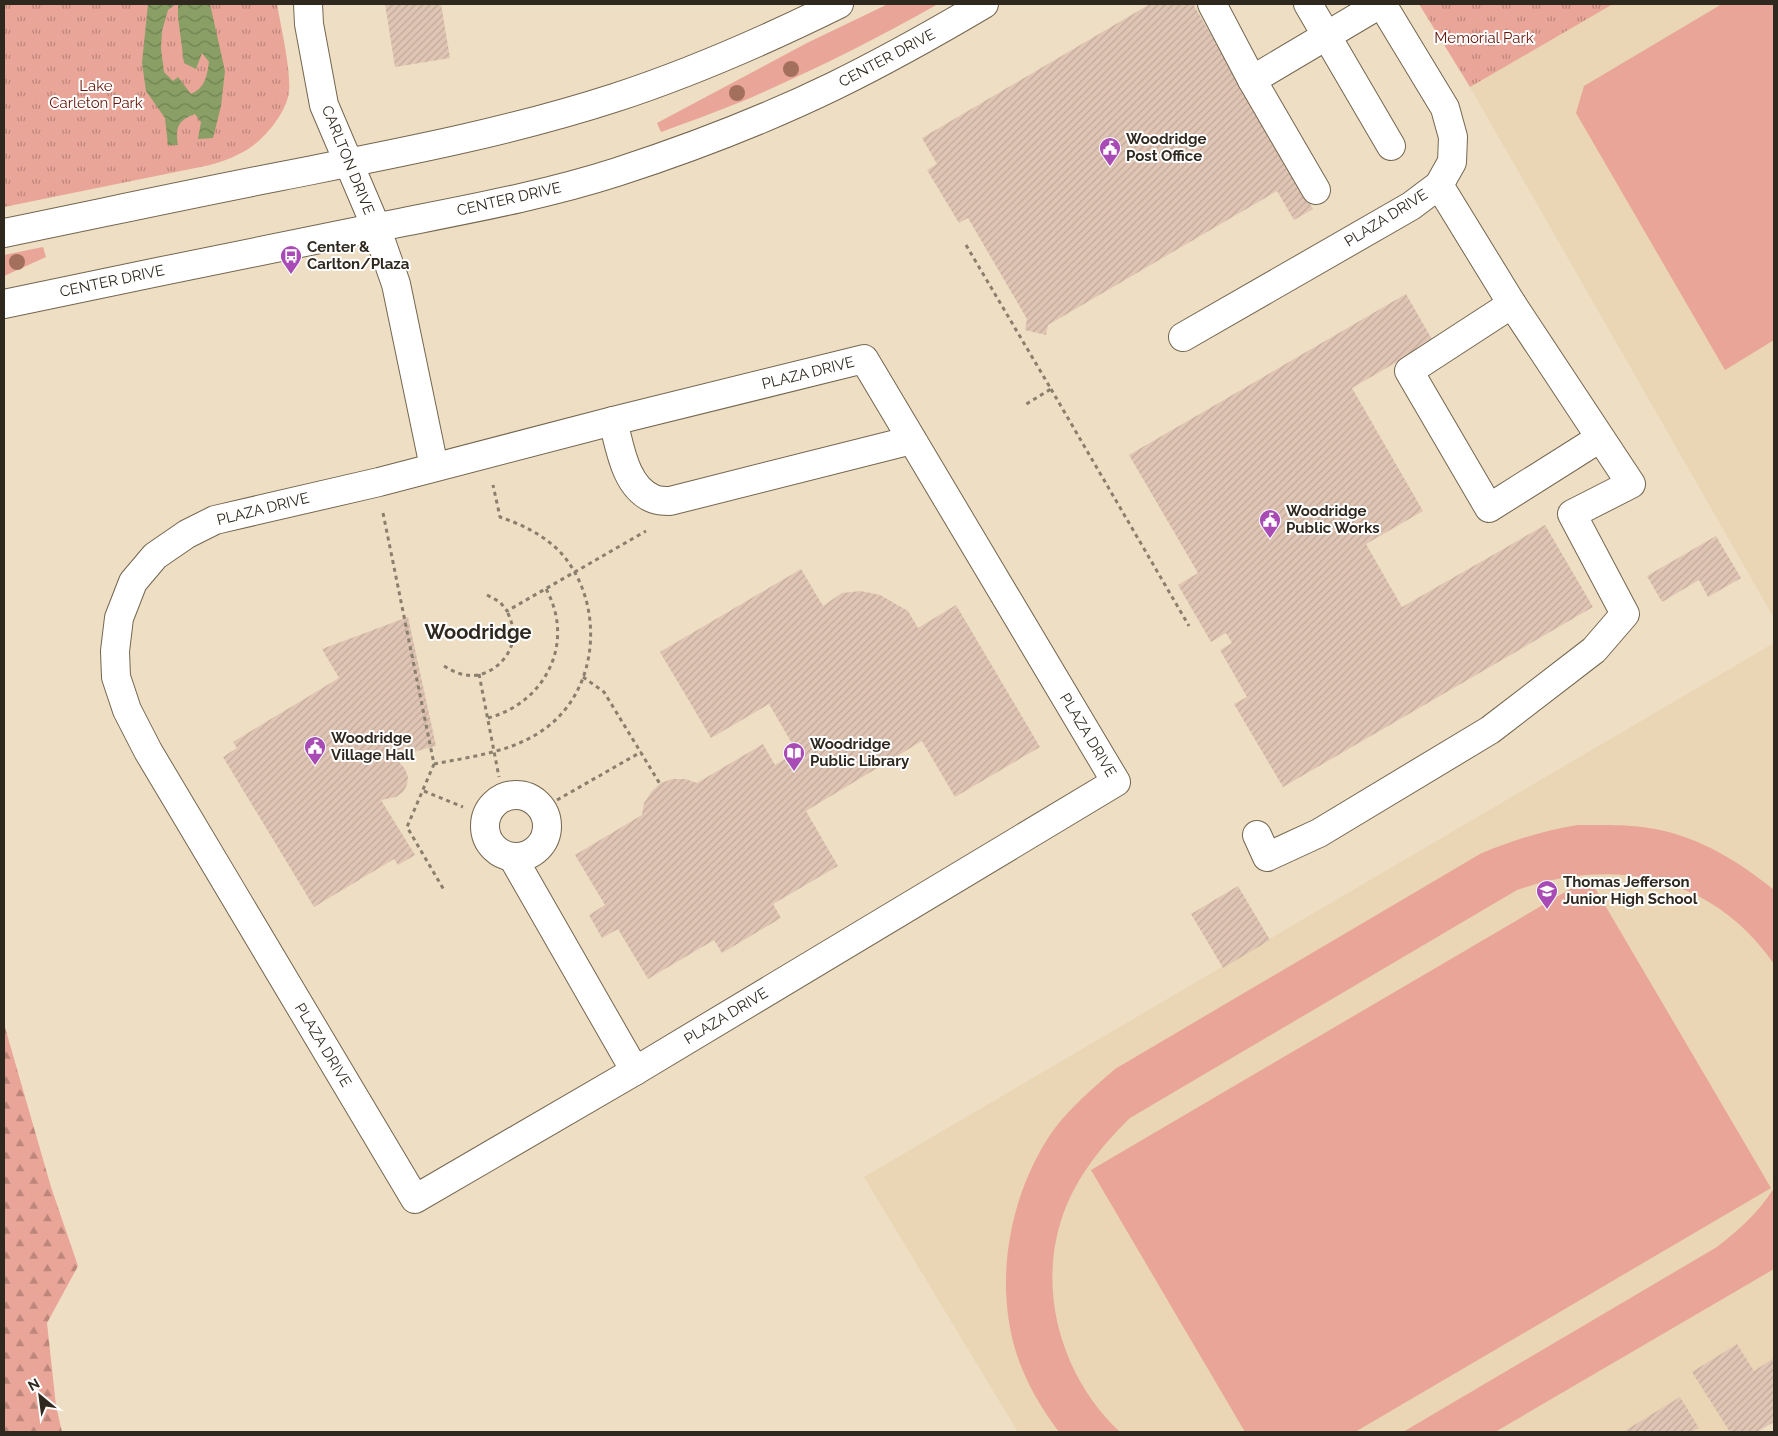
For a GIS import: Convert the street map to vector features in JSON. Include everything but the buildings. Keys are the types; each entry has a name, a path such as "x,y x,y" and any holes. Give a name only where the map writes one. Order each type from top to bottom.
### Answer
{"street":[{"name":"CARLTON DRIVE","path":"308,4 309,24 324,105 376,227"},
{"path":"4,233 349,163 530,123 613,99 670,79 779,34 839,4"},
{"name":"CENTER DRIVE","path":"4,304 489,205 614,173 690,147 772,114 834,86 922,40 984,4"},
{"path":"1212,4 1252,80 1316,190"},
{"path":"1308,4 1391,146"},
{"path":"1252,80 1381,4"},
{"name":"PLAZA DRIVE","path":"1183,337 1411,206 1439,185 1452,162 1453,137 1445,108 1381,4"},
{"path":"1257,835 1267,857 1319,833 1490,730 1594,650 1625,614 1572,514 1631,484 1512,304 1439,185"},
{"path":"376,227 396,284 434,467"},
{"path":"1512,304 1409,371 1489,508 1600,438"},
{"name":"PLAZA DRIVE","path":"864,359 1116,782 635,1071 415,1199 148,750 127,710 116,677 115,651 119,618 133,582 155,556 187,534 215,520 379,482 434,467 864,359"},
{"path":"613,421 626,467 632,480 642,492 654,499 670,501 912,440"},
{"path":"513,858 635,1071"}],"path":[{"path":"966,245 1189,626"},
{"path":"1023,406 1051,389"},
{"path":"434,764 509,748 529,739 552,723 571,701 583,677 590,650 591,624 587,599 574,572 560,553 537,533 518,523 500,517 493,484"},
{"path":"383,512 434,764 408,827 444,890"},
{"path":"507,611 646,531"},
{"path":"488,718 503,714 532,694 549,668 555,652 557,625 555,609 546,589"},
{"path":"444,666 467,675 480,674 500,664 510,651 513,638 512,624 507,611 500,602 487,595"},
{"path":"480,674 499,777"},
{"path":"583,677 604,692 660,784"},
{"path":"557,800 641,752"},
{"path":"424,791 463,807"}],"shaded area":[{"path":"1613,4 1774,4 1774,618 1470,87"},
{"name":"Thomas Jefferson Junior High School","path":"1774,643 1774,1421 1756,1432 1018,1432 864,1177"}],"green space":[{"name":"Lake Carleton Park","path":"4,4 277,4 289,72 287,101 271,128 255,144 236,156 210,165 4,207"},
{"path":"888,4 938,4 866,43 793,79 743,101 661,132 657,123 807,43"},
{"name":"Memorial Park","path":"1419,4 1613,4 1470,87"},
{"path":"1722,4 1774,4 1774,340 1725,370 1576,113 1584,86"},
{"path":"43,247 46,257 4,276 4,255"},
{"path":"1578,825 1636,826 1671,833 1703,844 1747,870 1774,890 1774,964 1749,934 1722,911 1692,893 1659,881 1625,875 1590,875 1554,880 1517,890 1130,1118 1097,1154 1072,1194 1060,1224 1054,1252 1052,1281 1061,1337 1071,1363 1084,1388 1120,1432 1059,1432 1034,1394 1016,1352 1006,1299 1006,1272 1014,1218 1022,1192 1032,1167 1045,1143 1060,1122 1077,1103 1115,1069 1480,854 1528,836"},
{"path":"1589,878 1771,1188 1355,1432 1245,1432 1091,1170"},
{"path":"4,1024 51,1187 78,1266 47,1323 56,1406 62,1432 4,1432"},
{"path":"1774,1188 1774,1269 1495,1432 1403,1432 1717,1247 1748,1220"}],"water":[{"path":"148,4 176,4 168,10 162,31 161,49 164,72 173,81 178,77 191,94 202,85 209,62 202,53 196,69 184,63 178,4 210,4 225,71 221,106 213,138 198,139 201,122 195,114 189,116 179,125 177,134 178,145 168,145 165,118 146,91 142,63"}],"place":[{"name":"Woodridge Post Office","path":"1110,167"},
{"name":"Center & Carlton/Plaza","path":"291,275"},
{"name":"Woodridge Public Works","path":"1270,539"},
{"name":"Woodridge Village Hall","path":"315,766"},
{"name":"Woodridge Public Library","path":"794,772"},
{"name":"Thomas Jefferson Junior High School","path":"1547,910"}],"district":[{"name":"Woodridge","path":"478,632"}]}
